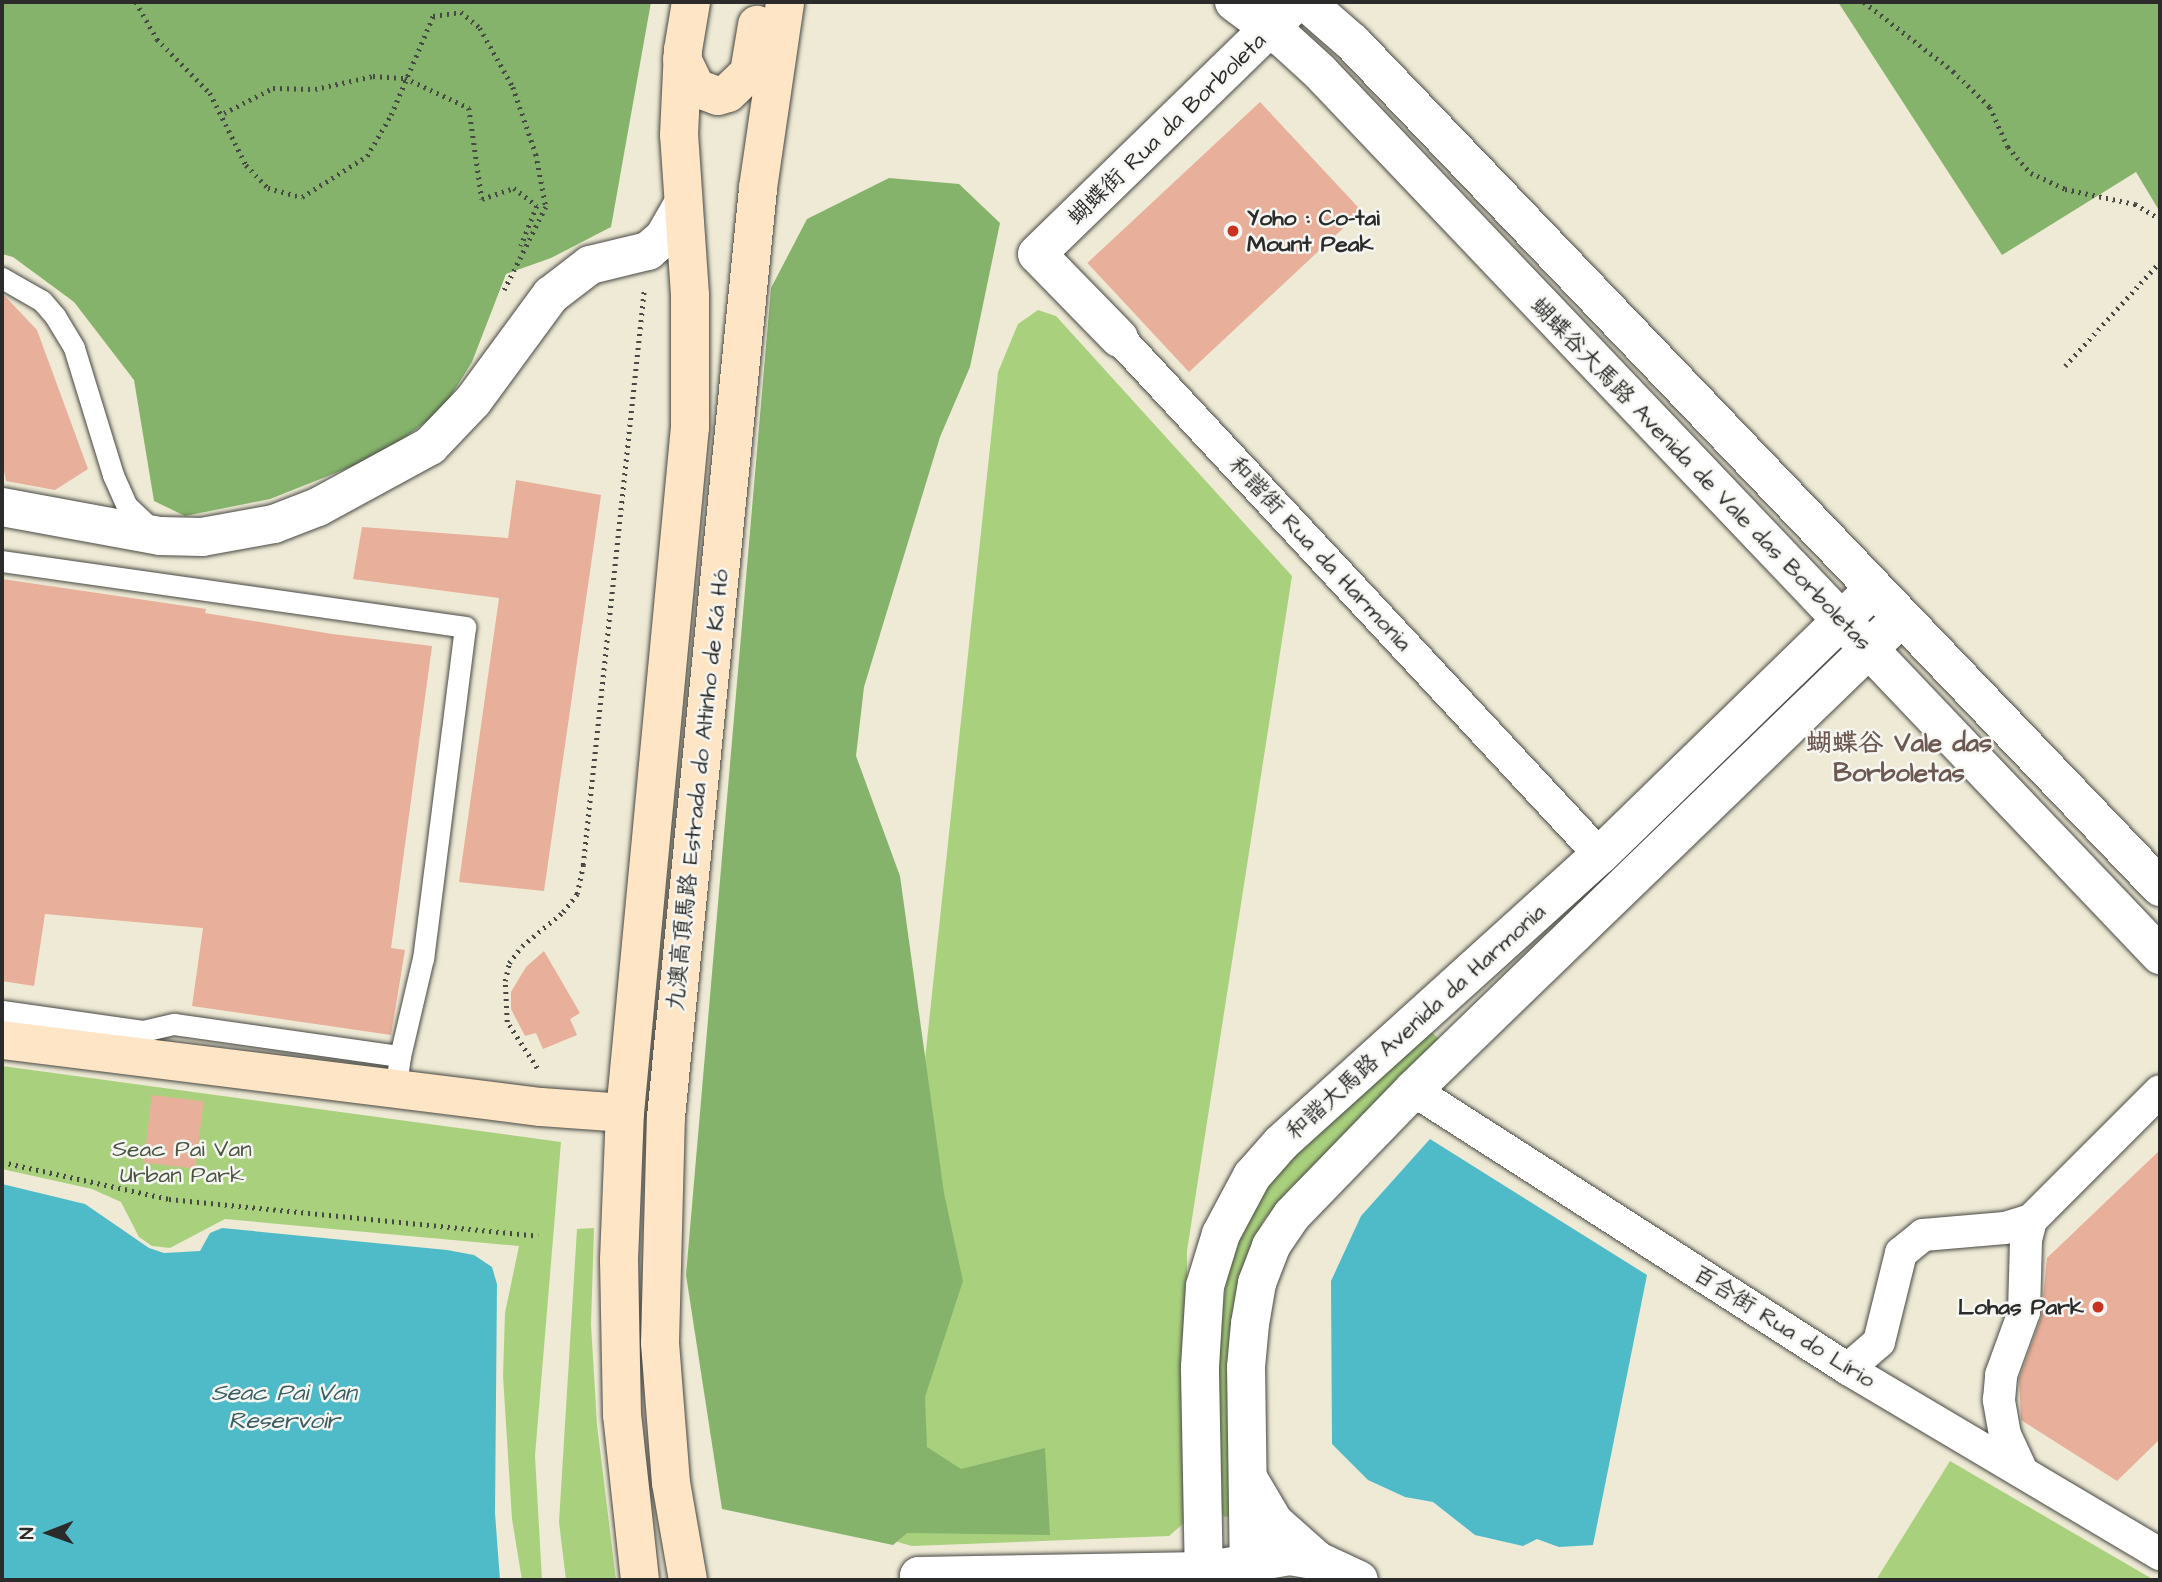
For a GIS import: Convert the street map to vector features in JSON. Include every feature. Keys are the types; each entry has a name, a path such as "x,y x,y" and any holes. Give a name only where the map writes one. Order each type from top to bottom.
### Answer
{"main road":[{"name":"九澳高頂馬路 Estrada do Altinho de Ká Hó","path":"639,1580 618,1346 625,1113 690,427 690,295 682,206 682,59 691,2"},
{"path":"682,59 689,77 704,92 718,96 740,86 749,73 776,12 810,2"},
{"name":"九澳高頂馬路 Estrada do Altinho de Ká Hó","path":"688,1580 671,1483 660,1343 666,1117 776,12"},
{"path":"2,1040 398,1073 565,1110 625,1113"}],"street":[{"name":"蝴蝶谷大馬路 Avenida de Vale das Borboletas","path":"1234,2 1283,15 1320,72 2160,954"},
{"name":"蝴蝶谷大馬路 Avenida de Vale das Borboletas","path":"1306,2 1353,43 2160,887"},
{"name":"蝴蝶街 Rua da Borboleta","path":"1037,254 1283,15"},
{"path":"2,507 160,536 202,537 274,524 405,462 451,428 551,295 590,265 648,251 664,237 682,206"},
{"name":"和諧街 Rua da Harmonia","path":"1037,254 1119,338 1600,855"},
{"name":"和諧大馬路 Avenida da Harmonia","path":"1204,1575 1200,1367 1205,1286 1220,1234 1252,1176 1281,1143 1600,855 1874,589"},
{"name":"和諧大馬路 Avenida da Harmonia","path":"1249,1572 1246,1367 1257,1283 1271,1246 1316,1185 1901,618"},
{"name":"百合街 Rua do Lírio","path":"1413,1090 1848,1369 2021,1469 2160,1554"},
{"path":"1848,1369 1879,1342 1888,1320 1893,1276 1901,1252 1923,1235 2006,1228 2031,1220 2160,1091"},
{"path":"2021,1469 2005,1435 1999,1400 2001,1376 2024,1312 2026,1240 2031,1220"},
{"path":"1248,1476 1274,1522 1318,1561"},
{"path":"919,1580 919,1576 1204,1575 1249,1572 1290,1556 1318,1561 1359,1580"}],"lane":[{"path":"2,278 42,301 74,348 113,475 127,506 160,536"},
{"path":"86,522 106,518 112,512 113,475"},
{"path":"2,561 465,627 423,958 398,1073 174,1024 143,1031 2,1011"}],"path":[{"path":"136,2 157,39 210,93 224,113 246,165 268,188 302,197 367,156 391,115 433,16 461,12 480,27 513,87 536,153 546,207 515,262"},
{"path":"1864,2 1953,71 1990,107 2008,147 2031,173 2065,190 2135,204 2160,219"},
{"path":"224,113 273,88 315,89 373,76 405,78 469,108 482,199 514,188 537,206 501,300"},
{"path":"565,1110 507,1022 503,1000 509,962 577,894 583,865 648,251"},
{"path":"2066,366 2160,262"},
{"path":"2,1162 169,1199 538,1236"}],"green space":[{"path":"2,2 651,2 611,227 551,258 506,274 472,362 442,410 381,455 270,499 185,516 154,501 134,380 74,302 13,257 2,254"},
{"path":"1838,2 2160,2 2160,212 2136,172 2002,255"},
{"path":"889,178 959,184 1000,223 970,367 940,437 864,687 856,756 900,876 944,1193 963,1281 925,1397 927,1447 961,1469 1045,1448 1050,1535 907,1533 893,1545 722,1509 686,1275 771,288 807,219"},
{"path":"1038,310 1056,316 1292,576 1187,1251 1188,1510 1184,1523 1169,1536 912,1546 887,1539 877,1512 998,372 1018,324"},
{"path":"1429,1029 1443,1044 1291,1187 1263,1221 1246,1260 1230,1516 1225,1517 1222,1514 1218,1347 1229,1258 1279,1167"},
{"name":"Seac Pai Van Urban Park","path":"2,1066 561,1142 535,1456 542,1580 522,1580 512,1519 503,1376 505,1313 519,1246 225,1219 170,1248 152,1246 139,1237 121,1202 92,1189 2,1169"},
{"path":"594,1228 591,1324 597,1425 616,1580 566,1580 559,1522 577,1229"},
{"path":"1950,1461 2154,1580 1876,1580"}],"water":[{"path":"1430,1139 1647,1275 1593,1545 1559,1547 1537,1539 1523,1546 1475,1535 1433,1502 1405,1497 1368,1480 1332,1444 1331,1281 1361,1216"},
{"name":"Seac Pai Van Reservoir","path":"2,1184 85,1204 149,1248 164,1253 200,1251 210,1233 222,1228 447,1250 474,1255 492,1267 497,1284 495,1513 500,1580 2,1580"}],"building":[{"name":"Yoho : Co-tai Mount Peak","path":"1260,102 1362,211 1189,372 1087,263"},
{"path":"2,293 37,330 88,469 55,490 6,481 2,461"},
{"path":"516,480 601,495 544,891 459,882 499,598 353,579 362,527 508,538"},
{"path":"2,579 206,609 205,613 332,634 432,646 391,948 405,950 391,1035 192,1006 203,928 45,914 34,986 2,981"},
{"path":"544,951 580,1013 570,1019 577,1035 543,1049 536,1033 525,1036 511,1009 511,992 526,967"},
{"path":"152,1095 204,1101 195,1169 144,1162"},
{"name":"Lohas Park","path":"2160,1150 2160,1439 2117,1481 2021,1420 2019,1379 2041,1318 2047,1258"}],"place":[{"name":"Yoho : Co-tai Mount Peak","path":"1233,231"},
{"name":"Lohas Park","path":"2098,1307"}],"district":[{"name":"蝴蝶谷 Vale das Borboletas","path":"1899,759"}]}
